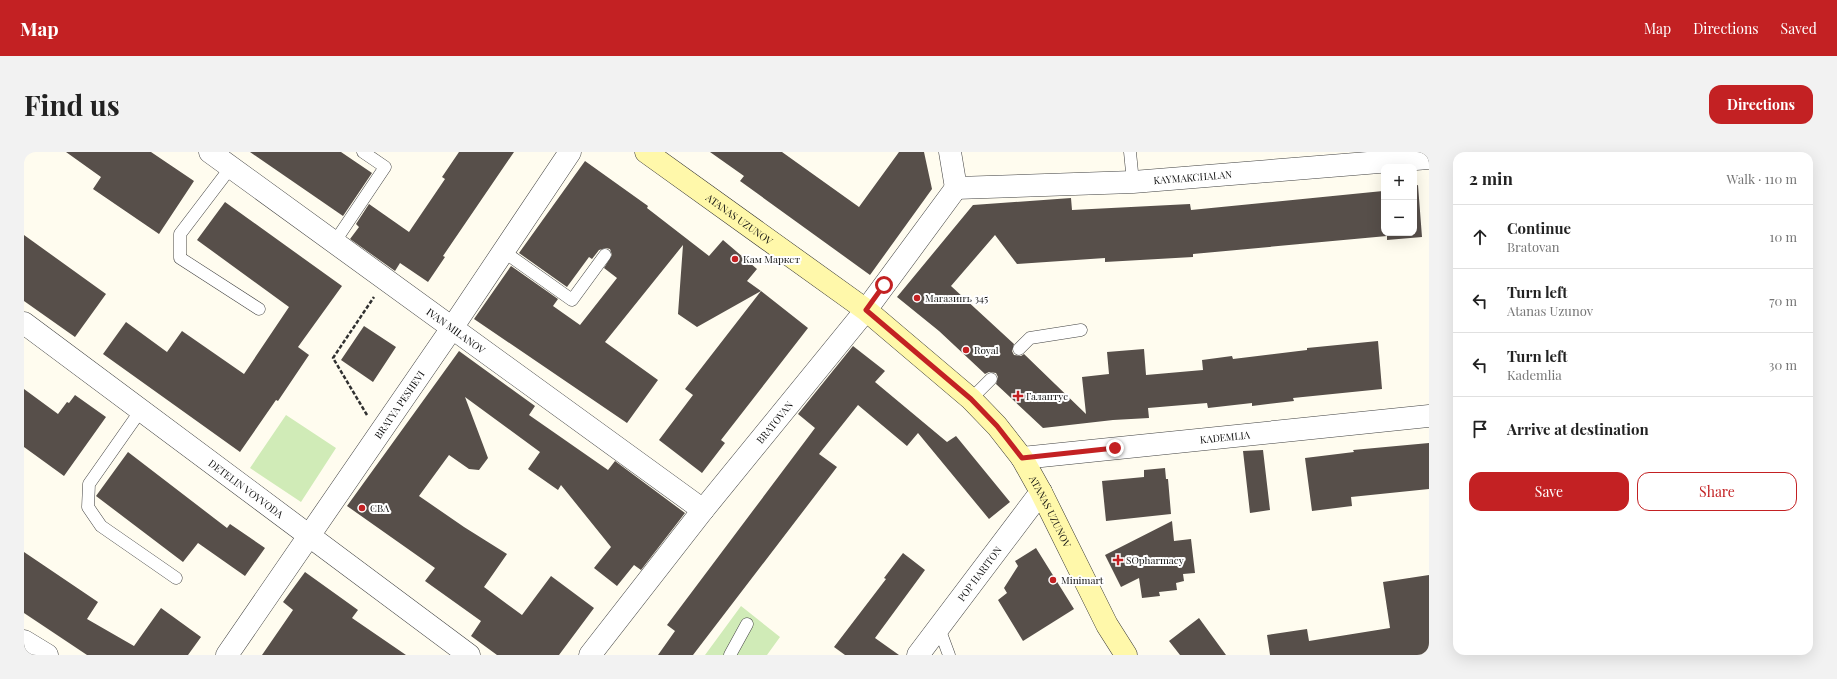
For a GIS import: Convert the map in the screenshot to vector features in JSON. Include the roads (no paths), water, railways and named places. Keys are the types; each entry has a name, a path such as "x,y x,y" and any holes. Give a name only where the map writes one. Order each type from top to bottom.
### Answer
{"street":[{"name":"IVAN MILANOV","path":"210,152 702,510"},
{"name":"BRATYA PESHEVI","path":"227,655 452,328 570,152"},
{"name":"ATANAS UZUNOV","path":"646,152 866,310 971,399 997,426 1022,458 1041,492 1107,625 1126,655"},
{"path":"950,152 956,188"},
{"name":"KAYMAKCHALAN","path":"956,188 1133,182 1429,158"},
{"name":"BRATOVAN","path":"590,655 702,510 866,310 956,188"},
{"name":"DETELIN VOYVODA","path":"24,323 469,655"},
{"name":"KADEMLIA","path":"1022,458 1429,416"},
{"name":"POP HARITON","path":"918,655 1041,492"},
{"path":"24,641 47,655"}],"lane":[{"path":"334,243 385,167 363,152"},
{"path":"1130,152 1133,182"},
{"path":"231,167 180,234 180,258 260,309"},
{"path":"503,251 572,300 605,255"},
{"path":"1019,349 1030,338 1081,330"},
{"path":"971,399 991,379"},
{"path":"141,410 89,484 88,507 101,526 176,578"},
{"path":"730,655 747,624"},
{"path":"939,628 949,655"}],"place":[{"name":"Кам Маркет","path":"735,259"},
{"name":"Магазинъ 345","path":"917,298"},
{"name":"Royal","path":"966,350"},
{"name":"Галантус","path":"1018,396"},
{"name":"CBA","path":"362,508"},
{"name":"SOpharmacy","path":"1118,560"},
{"name":"Minimart","path":"1053,580"}]}
